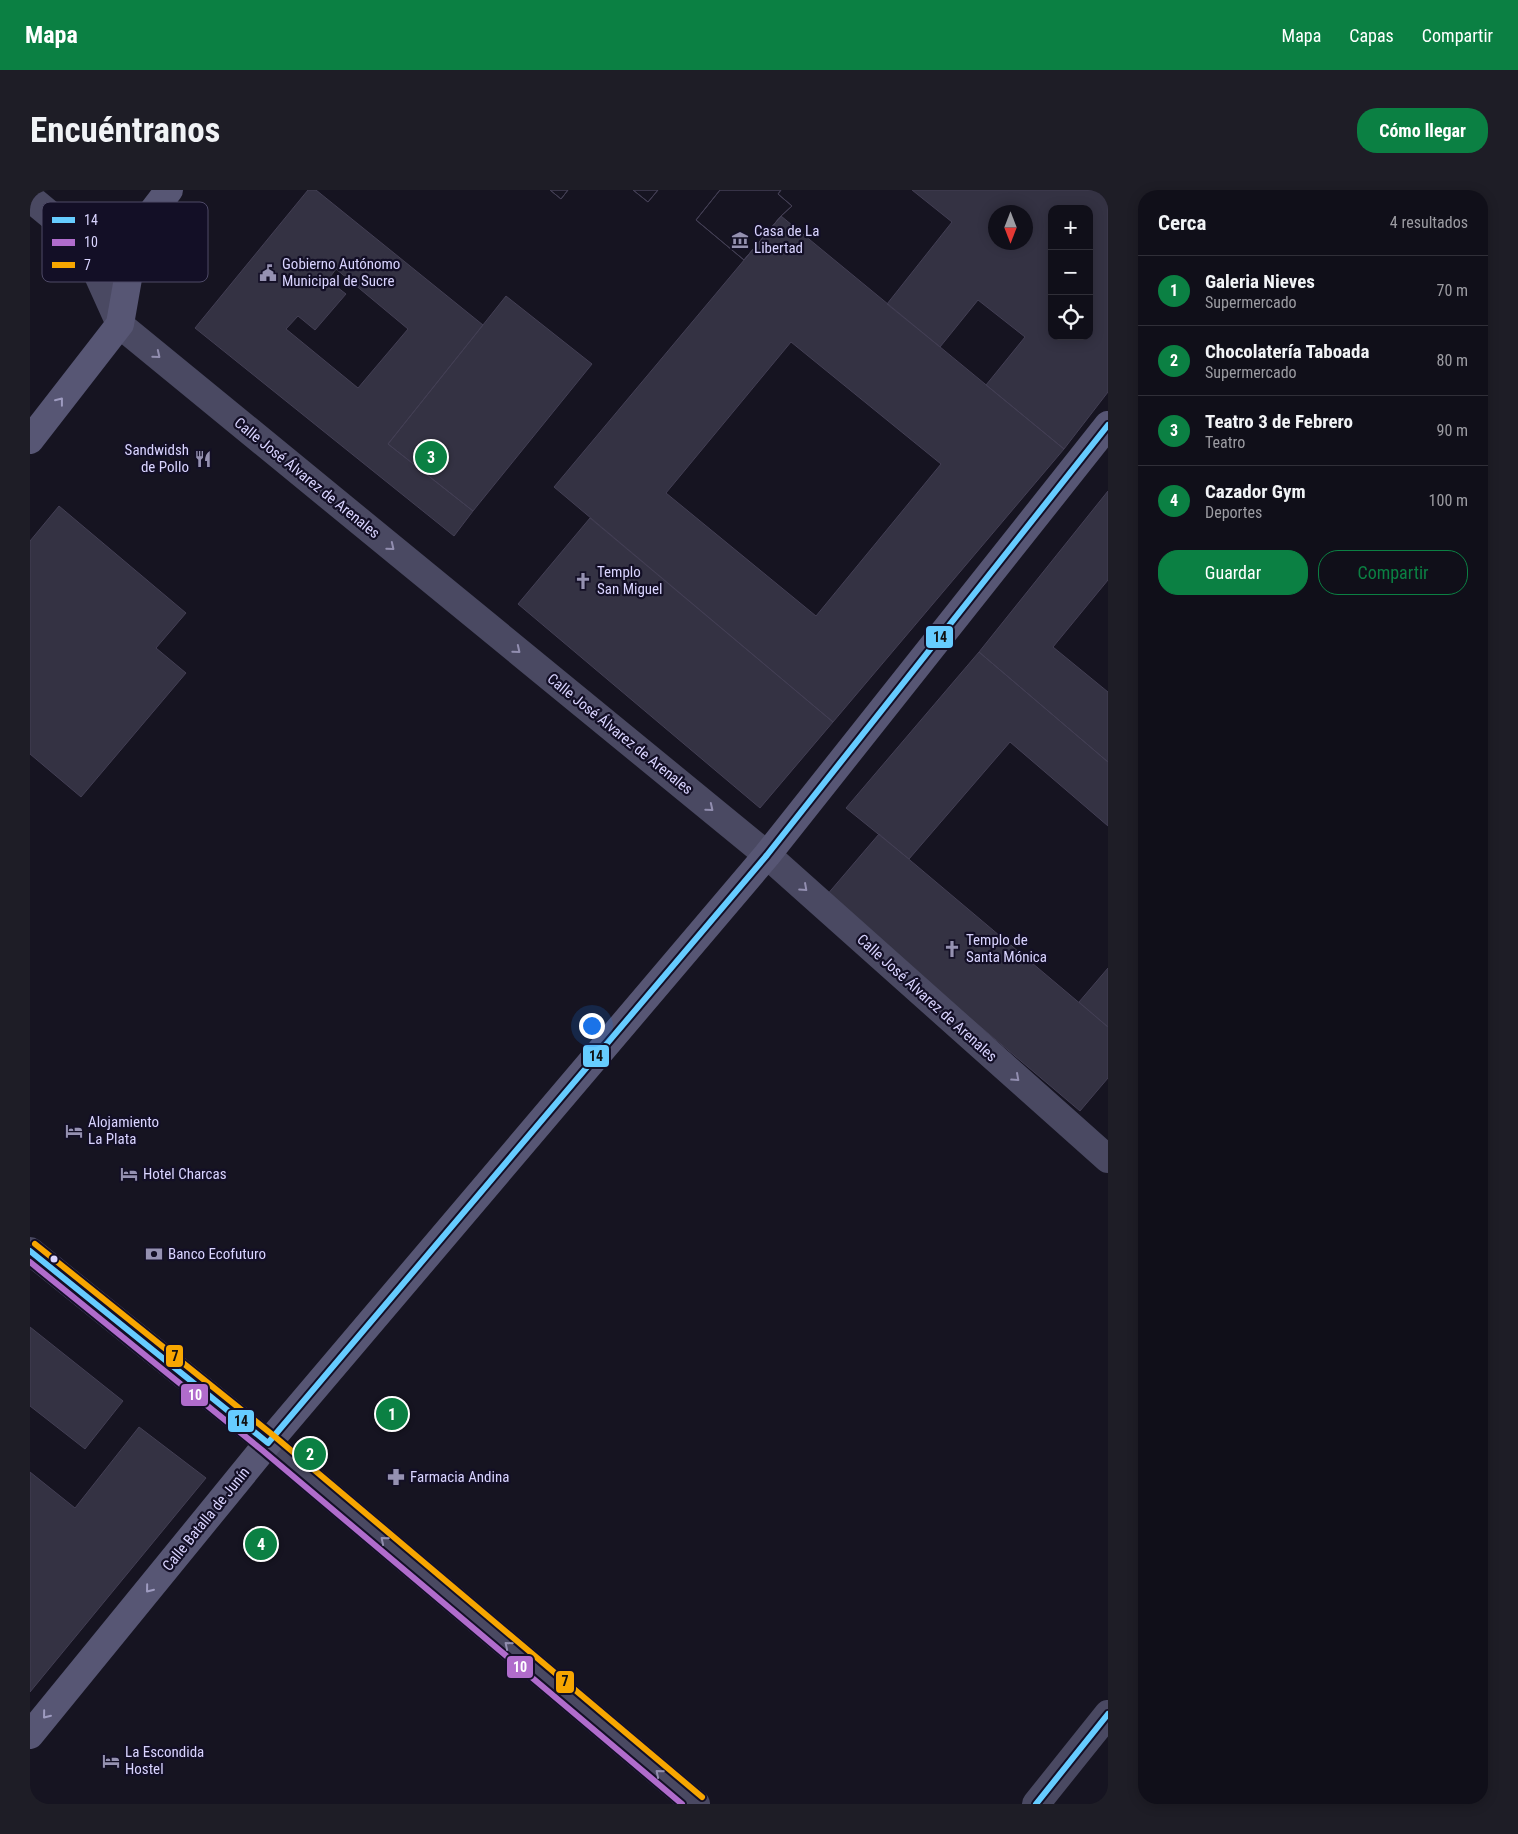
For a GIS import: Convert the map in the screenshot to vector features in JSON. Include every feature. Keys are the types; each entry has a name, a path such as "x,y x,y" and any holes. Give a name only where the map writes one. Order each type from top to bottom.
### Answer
{"main road":[{"path":"160,202 169,190"},
{"path":"30,440 120,324 127,282"},
{"name":"Calle Batalla de Junín","path":"30,1735 268,1442 767,855 1108,424"}],"street":[{"path":"30,198 42,208"},
{"path":"101,282 120,324"},
{"name":"Calle José Álvarez de Arenales","path":"120,324 767,855 1108,1160"},
{"path":"30,1251 268,1442 696,1804"},
{"path":"1036,1804 1108,1714"}],"building":[{"path":"308,190 316,190 483,325 388,444 473,511 454,536 195,328","holes":["336,269 408,329 358,388 286,329 298,316 315,330 346,294 328,280"]},
{"path":"550,190 568,190 561,199"},
{"path":"550,190 568,190 561,199"},
{"path":"633,190 658,190 648,202"},
{"path":"633,190 658,190 648,202"},
{"name":"Casa de La Libertad","path":"720,190 781,190 778,194 792,206 781,216 744,260 696,220"},
{"name":"Casa de La Libertad","path":"720,190 781,190 778,194 792,206 781,216 744,260 696,220"},
{"path":"912,190 1108,190 1108,392 1064,449 986,385 1025,337 978,300 940,347 887,304 952,222"},
{"path":"781,216 1064,449 833,722 554,487","holes":["791,342 941,464 816,616 666,493"]},
{"path":"506,296 592,364 473,511 388,444"},
{"path":"1108,491 1108,580 1053,647 1108,692 1108,762 979,652"},
{"path":"59,506 186,613 156,648 186,673 81,797 30,754 30,541"},
{"path":"590,518 833,722 760,808 518,604"},
{"path":"979,652 1108,762 1108,826 1010,742 909,859 846,808"},
{"name":"Templo de Santa Mónica","path":"879,834 1108,1027 1108,1078 1080,1111 826,896"},
{"path":"1108,968 1108,1027 1079,1002"},
{"path":"30,1327 123,1401 85,1449 30,1406"},
{"path":"139,1427 206,1478 30,1692 30,1472 75,1508"}],"transit line":[{"name":"14","path":"30,1251 268,1443 767,855 1108,425"},
{"name":"7","path":"35,1244 274,1436 702,1797"},
{"name":"10","path":"30,1262 262,1450 682,1804"},
{"name":"14","path":"1036,1804 1108,1714"}],"place":[{"name":"Casa de La Libertad","path":"740,240"},
{"name":"Gobierno Autónomo Municipal de Sucre","path":"268,273"},
{"name":"Teatro 3 de Febrero","path":"431,457"},
{"name":"Sandwidsh de Pollo","path":"203,459"},
{"name":"Templo San Miguel","path":"583,581"},
{"name":"Templo de Santa Mónica","path":"952,949"},
{"name":"Alojamiento La Plata","path":"74,1131"},
{"name":"Hotel Charcas","path":"129,1174"},
{"name":"Banco Ecofuturo","path":"154,1254"},
{"name":"Galeria Nieves","path":"392,1414"},
{"name":"Chocolatería Taboada","path":"310,1454"},
{"name":"Farmacia Andina","path":"396,1477"},
{"name":"Cazador Gym","path":"261,1544"},
{"name":"La Escondida Hostel","path":"111,1761"}]}
